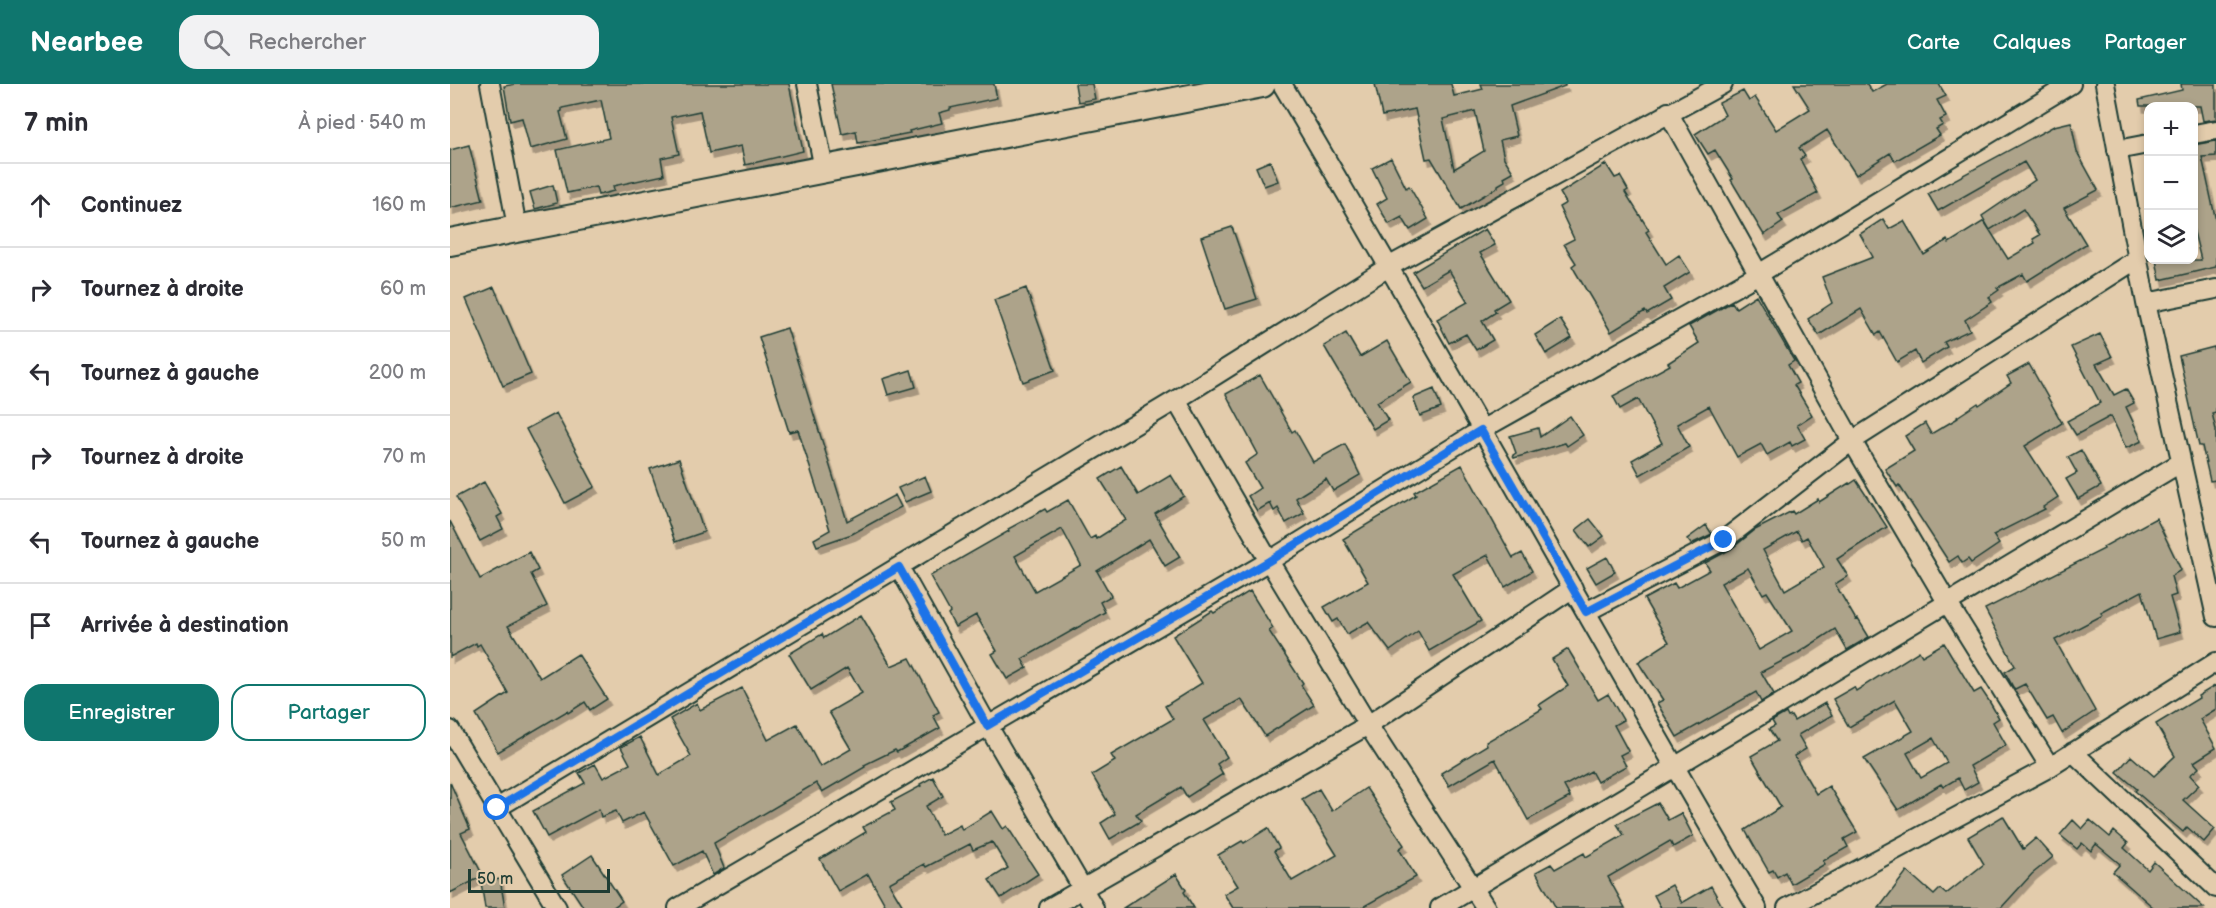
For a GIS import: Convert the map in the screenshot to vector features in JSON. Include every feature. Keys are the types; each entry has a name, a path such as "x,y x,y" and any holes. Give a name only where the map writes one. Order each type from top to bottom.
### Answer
{"street":[{"path":"490,84 517,227"},
{"path":"807,84 824,169"},
{"path":"450,242 517,227 1262,84"},
{"path":"1282,84 1390,266 1674,768 1758,908"},
{"path":"497,808 1176,400 1390,266 1668,112 1723,84"},
{"path":"678,908 1269,561 1481,430 1757,274 2071,84"},
{"path":"2105,84 2146,303 2216,617"},
{"path":"1668,112 1852,441 1947,602 2050,767"},
{"path":"2198,133 2216,130"},
{"path":"2117,150 2144,145"},
{"path":"1586,612 1724,540 1852,441 2137,259"},
{"path":"2146,303 2216,289"},
{"path":"1176,400 1269,561 1368,725 1486,908"},
{"path":"1440,908 2180,463"},
{"path":"899,567 987,726 1094,908"},
{"path":"1049,908 1368,725 1573,588"},
{"path":"1787,908 2050,767 2216,662"},
{"path":"450,730 557,908"},
{"path":"2073,752 2216,888"}],"building":[{"path":"516,84 789,84 803,151 745,165 741,146 709,153 700,111 671,117 679,154 661,158 664,175 613,186 614,191 598,195 596,187 567,193 557,150 609,138 601,100 562,108 560,112 567,139 530,149 522,118 510,121 504,86"},
{"path":"831,84 994,84 997,98 950,108 950,110 939,113 942,123 909,131 910,133 858,143 856,131 842,134"},
{"path":"1075,84 1092,84 1095,99 1078,102"},
{"path":"1375,84 1451,84 1454,96 1483,89 1481,84 1565,84 1565,86 1510,106 1517,136 1500,140 1504,158 1513,172 1504,177 1505,181 1498,187 1461,209 1431,158 1426,159 1415,109 1382,116","holes":["1475,111 1484,151 1454,169 1443,119"]},
{"path":"1794,84 1867,84 1872,92 1887,84 1939,84 1946,96 1937,100 1946,117 1940,120 1943,125 1936,129 1940,135 1895,161 1890,153 1856,175 1827,130 1799,148 1805,156 1800,159 1818,193 1778,215 1783,222 1764,235 1715,150 1708,154 1695,134 1725,115 1719,103 1743,91 1749,101 1755,97 1776,130 1810,109"},
{"path":"2181,84 2216,84 2216,119 2203,121 2198,102 2144,102 2144,106 2140,106 2139,100 2182,90"},
{"path":"2071,122 2077,152 2098,190 2064,208 2086,244 2027,281 2023,274 1997,288 1999,290 1989,297 1992,302 1965,320 1970,330 1944,342 1947,347 1921,363 1915,351 1897,362 1880,332 1876,335 1861,309 1819,335 1808,319 1832,303 1822,277 1873,257 1860,234 1883,219 1889,229 1904,221 1924,255 1947,240 1949,243 1984,221 2008,259 2035,243 2033,239 2040,235 2023,209 1990,230 1982,216 2035,180 2024,162 1938,211 1928,194 2054,126"},
{"path":"2216,141 2216,156 2202,157 2216,221 2216,267 2160,280 2157,264 2198,264 2198,260 2201,260 2198,248 2198,144"},
{"path":"469,145 483,200 450,208 450,150"},
{"path":"1391,158 1406,188 1409,186 1428,219 1410,230 1402,217 1389,224 1377,204 1387,198 1372,168"},
{"path":"1270,161 1278,181 1264,186 1256,167"},
{"path":"1606,164 1615,178 1620,176 1628,190 1625,192 1649,230 1646,232 1666,264 1679,255 1690,272 1664,288 1671,300 1647,314 1645,311 1611,332 1572,266 1576,263 1564,244 1574,239 1559,207 1566,203 1560,193"},
{"path":"553,185 557,203 535,209 530,192"},
{"path":"1232,227 1257,299 1225,309 1201,237"},
{"path":"1485,229 1495,245 1480,253 1509,300 1494,309 1496,312 1482,321 1493,340 1476,350 1466,334 1449,343 1437,319 1468,302 1449,270 1422,286 1413,272"},
{"path":"494,287 531,374 503,386 466,299"},
{"path":"1026,288 1055,370 1023,382 994,300"},
{"path":"1756,295 1794,361 1788,365 1798,383 1794,385 1812,415 1797,425 1805,439 1792,446 1790,442 1767,455 1761,444 1737,457 1709,406 1677,424 1689,447 1640,475 1632,460 1662,443 1638,399 1620,409 1613,396 1670,365 1668,363 1699,343 1689,326 1732,302 1736,308"},
{"path":"1560,319 1572,338 1546,354 1535,335"},
{"path":"787,328 847,521 895,495 901,507 852,534 817,546 814,539 830,530 798,430 789,432 759,337"},
{"path":"1346,333 1360,357 1387,341 1411,382 1377,402 1388,420 1373,429 1324,346"},
{"path":"2100,334 2112,357 2096,364 2114,395 2126,389 2134,403 2126,407 2142,441 2126,448 2111,416 2076,435 2067,421 2100,403 2071,347"},
{"path":"2214,347 2216,412 2212,413 2216,430 2216,480 2210,481 2202,446 2199,446 2179,356"},
{"path":"2029,364 2062,423 2025,446 2058,497 2043,507 2045,509 1993,535 1999,544 1971,563 1968,559 1962,563 1958,556 1949,562 1899,485 1897,487 1885,469 1914,451 1905,436 1925,423 1931,434 2011,383 2007,376"},
{"path":"911,370 916,387 888,395 883,379"},
{"path":"1260,375 1292,432 1295,430 1313,462 1345,444 1360,475 1333,491 1326,479 1302,494 1296,498 1304,513 1286,523 1278,508 1274,511 1270,503 1257,511 1248,496 1260,488 1245,463 1258,454 1226,394"},
{"path":"1434,389 1441,408 1420,416 1413,398"},
{"path":"556,413 595,487 565,503 526,429"},
{"path":"1570,416 1583,435 1567,446 1565,443 1514,458 1513,455 1516,453 1510,436 1538,428 1540,437"},
{"path":"2081,450 2101,486 2078,499 2066,479 2077,473 2068,457"},
{"path":"679,459 704,532 675,542 650,469"},
{"path":"1462,465 1513,558 1522,553 1532,571 1505,587 1488,555 1453,574 1481,621 1429,651 1418,631 1390,651 1368,622 1347,634 1338,619 1333,622 1324,607 1368,582 1343,539 1416,495 1414,492"},
{"path":"1121,466 1138,495 1171,475 1184,496 1155,514 1180,557 1165,566 1149,539 1097,571 1111,596 1100,602 1105,612 1022,659 1027,668 1007,679 992,654 997,651 976,615 955,627 948,614 950,612 930,576 1009,531 1008,529 1045,509 1047,512 1068,500 1090,539 1095,536 1096,539 1126,520 1100,479","holes":["1062,529 1081,565 1035,591 1015,556"]},
{"path":"925,476 931,491 905,502 898,488"},
{"path":"1856,480 1887,527 1837,559 1848,576 1835,584 1869,637 1847,650 1835,629 1798,653 1761,672 1774,694 1761,702 1756,692 1677,737 1657,703 1663,700 1638,662 1669,642 1644,599 1674,583 1677,588 1710,570 1705,563 1731,549 1755,530 1792,511 1794,514 1818,499 1819,502","holes":["1797,531 1802,540 1807,537 1824,567 1785,590 1763,550","1748,568 1763,594 1767,592 1792,631 1759,650 1721,583"]},
{"path":"484,482 502,514 497,517 503,529 480,541 456,497"},
{"path":"2156,518 2181,570 2171,576 2176,595 2170,597 2180,632 2156,639 2142,591 2055,640 2095,711 2062,733 2053,717 2047,720 2025,684 2015,689 2013,687 2005,672 2015,666 1985,609 2104,549 2103,547"},
{"path":"1590,519 1604,536 1589,547 1576,530"},
{"path":"450,521 480,579 529,552 538,570 531,574 547,606 508,626 540,678 578,654 607,699 590,710 585,702 498,752 476,714 508,693 480,644 477,646 476,643 450,657"},
{"path":"1706,525 1712,534 1691,544 1687,539"},
{"path":"1607,557 1615,572 1596,583 1587,568"},
{"path":"1250,591 1273,628 1269,631 1303,683 1301,685 1314,705 1265,736 1241,699 1204,720 1227,757 1217,764 1223,774 1187,797 1181,787 1136,814 1141,821 1110,839 1101,823 1115,814 1092,775 1115,761 1111,755 1173,719 1165,706 1202,683 1173,636 1212,611 1214,613"},
{"path":"861,615 891,666 910,658 939,712 933,715 940,728 897,752 895,750 864,765 865,767 822,792 816,783 714,843 724,868 713,875 702,851 674,866 644,812 622,823 616,811 601,817 599,809 547,837 533,811 585,783 579,773 595,764 603,778 630,764 621,747 640,737 659,775 691,756 670,719 697,703 700,710 742,688 768,740 797,724 820,767 851,749 829,712 862,693 847,668 811,690 789,654 822,634 824,638"},
{"path":"1944,643 1974,693 1981,689 1989,701 1999,718 1993,722 2006,745 1970,766 1978,782 1964,790 1958,778 1943,787 1941,784 1898,810 1864,759 1913,731 1895,700 1849,727 1833,699 1854,687 1856,691 1919,651 1922,656","holes":["1933,738 1947,763 1921,778 1907,753"]},
{"path":"1568,649 1598,700 1608,694 1623,720 1614,725 1628,751 1620,755 1626,766 1597,782 1591,771 1564,786 1570,797 1528,820 1495,759 1449,786 1441,773 1487,745 1486,742 1542,709 1539,705 1568,686 1552,659"},
{"path":"2216,685 2216,709 2200,719 2216,748 2194,762 2199,768 2190,775 2199,785 2183,800 2215,829 2204,842 2187,827 2183,832 2135,791 2137,789 2117,772 2131,756 2154,776 2175,756 2156,724"},
{"path":"1825,703 1832,715 1798,735 1806,749 1794,756 1816,794 1829,786 1857,832 1844,839 1848,847 1823,861 1825,864 1791,884 1785,872 1777,877 1773,870 1769,872 1745,830 1781,807 1751,756 1777,741 1769,729 1775,726 1772,721 1786,713 1794,721"},
{"path":"933,777 943,796 926,806 941,835 960,825 962,830 992,811 1003,829 1007,826 1038,874 1001,898 989,880 1008,868 992,842 973,850 970,844 926,867 924,864 889,883 904,908 887,908 868,874 838,891 820,859 866,832 863,827 895,810 891,802"},
{"path":"450,782 470,829 461,833 483,876 450,893"},
{"path":"1366,788 1404,845 1399,849 1416,877 1361,908 1233,908 1224,894 1238,886 1218,855 1268,828 1279,848 1274,851 1292,881 1337,855 1302,799 1319,789 1332,811"},
{"path":"1658,803 1668,820 1681,813 1693,836 1673,847 1670,841 1608,877 1625,908 1556,908 1536,872 1551,864 1555,869 1584,853 1586,857 1624,835 1617,824"},
{"path":"2003,816 2023,849 2036,838 2053,857 2032,874 2001,908 1879,908 1907,871 1934,895 1940,889 1946,894 1984,864 1968,837"},
{"path":"2073,820 2082,829 2090,820 2110,837 2114,831 2128,843 2124,848 2148,870 2154,862 2204,908 2154,908 2113,872 2120,864 2096,844 2091,851 2082,843 2077,849 2060,835"},
{"path":"592,855 622,901 612,908 584,908 562,875"},
{"path":"1176,874 1194,908 1123,908"},
{"path":"500,879 505,908 485,908 481,882"},
{"path":"1672,885 1682,903 1711,886 1723,908 1661,908 1654,895"}],"route":[{"path":"497,808 899,567 987,726 1269,561 1481,430 1586,612 1724,540"}]}
